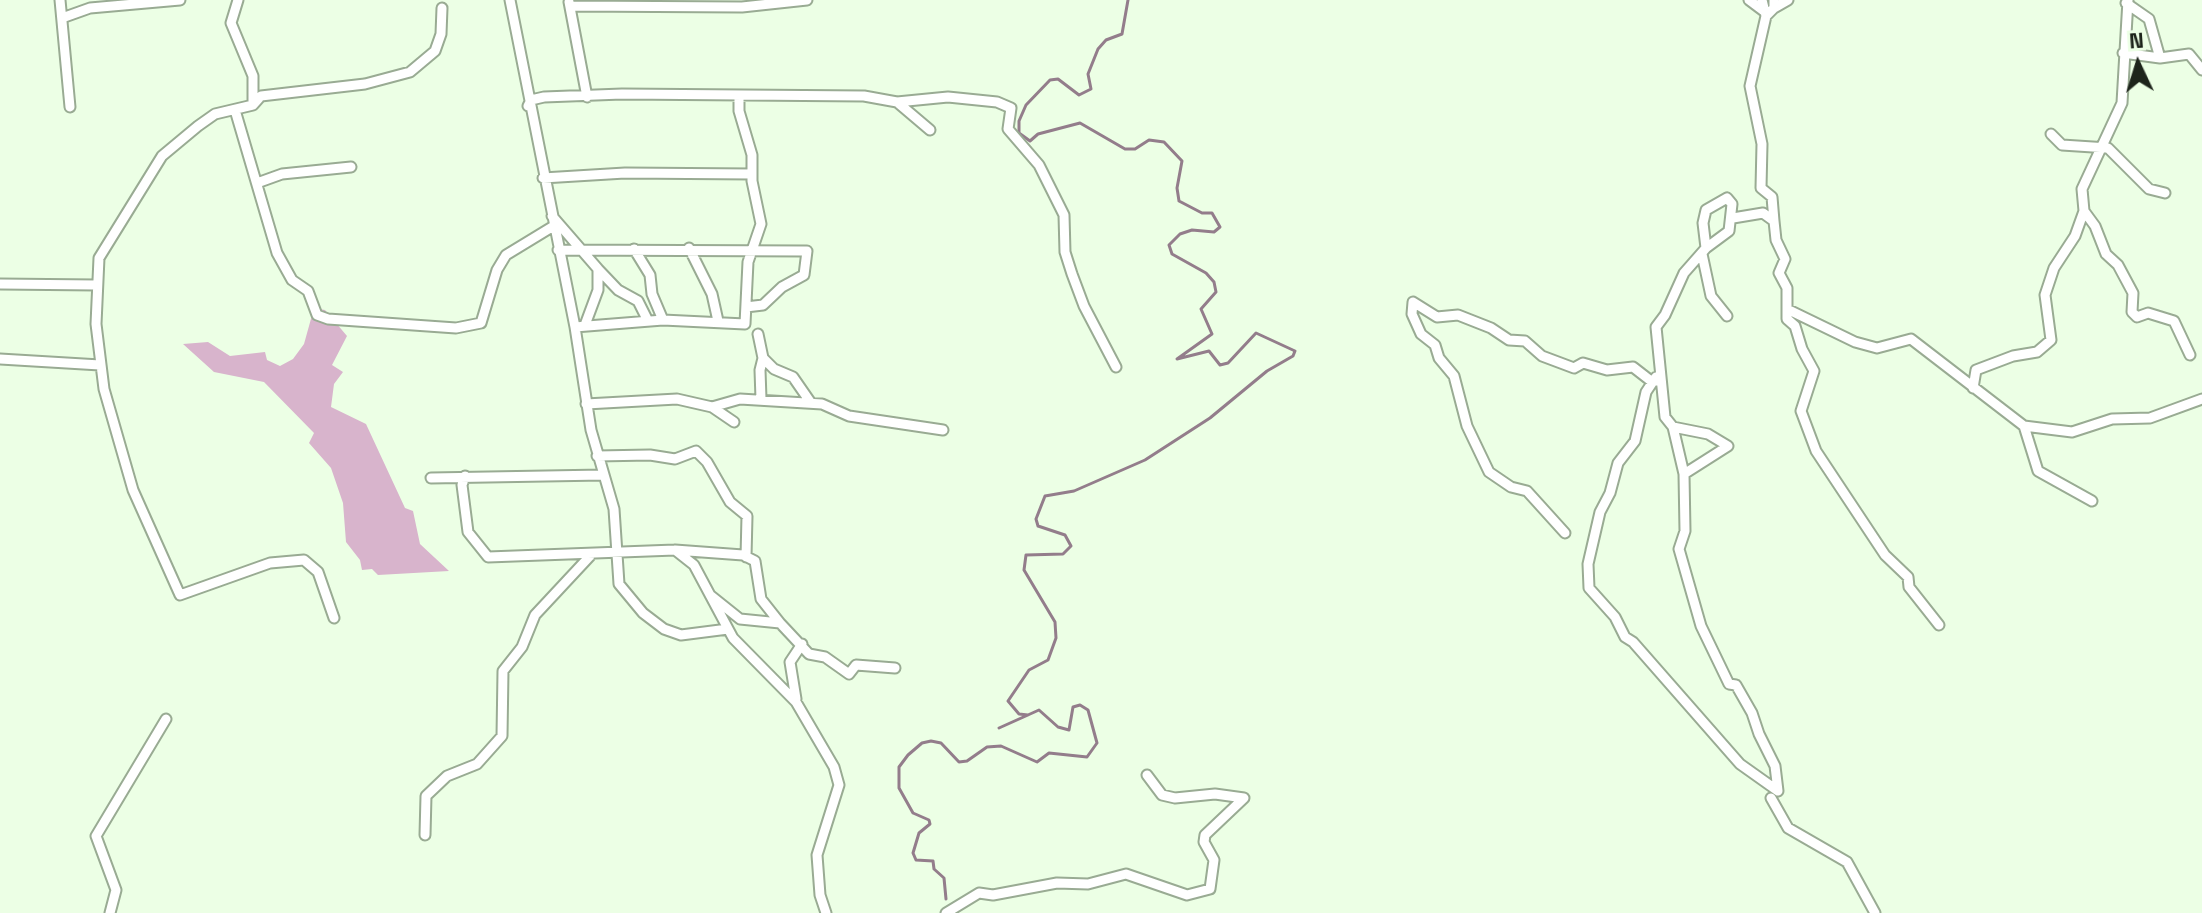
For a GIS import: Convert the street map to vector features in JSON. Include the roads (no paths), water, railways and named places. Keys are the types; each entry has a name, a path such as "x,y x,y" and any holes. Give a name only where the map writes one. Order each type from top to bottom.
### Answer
{"street":[{"path":"60,0 70,107"},
{"path":"62,18 90,8 180,0"},
{"path":"238,0 231,23 253,76 253,105"},
{"path":"510,0 552,227 580,326 586,404 616,526 615,554 619,584 643,613 664,629 681,635 728,629"},
{"path":"587,97 569,3 742,7 807,0"},
{"path":"1749,0 1770,9"},
{"path":"1762,0 1770,9"},
{"path":"1788,0 1770,9 1750,86 1762,144 1761,188 1772,197 1776,240 1785,259 1779,273 1787,288 1787,319 1795,326 1802,349 1814,371 1801,411 1826,470 1843,489 1885,555 1908,577 1909,587 1939,625"},
{"path":"1973,388 1976,370 2013,356 2037,352 2051,340 2045,295 2084,211 2082,189 2122,103 2127,2"},
{"path":"2127,2 2149,19 2160,58"},
{"path":"334,618 318,572 304,560 247,569 180,595 133,490 100,365 96,285 99,258 162,156 215,114 253,105 261,96 365,84 410,72 435,51 441,34 442,8"},
{"path":"2123,53 2160,58 2189,54 2202,70"},
{"path":"528,106 531,100 544,97 632,93 864,96 897,102 948,97 997,102 1011,108 1008,129 1039,165 1064,215 1065,252 1072,274 1084,306 1116,367"},
{"path":"580,326 663,320 745,324 751,248 761,224 752,174 752,155 739,111 739,95"},
{"path":"897,102 930,130"},
{"path":"235,110 277,253 292,280 308,291 317,315 345,322 456,328 472,326 485,319 497,270 506,255 552,227"},
{"path":"2051,134 2062,145 2108,148 2149,189 2165,193"},
{"path":"257,183 282,174 351,167"},
{"path":"543,178 625,173 752,174"},
{"path":"1656,379 1635,441 1618,463 1610,493 1600,512 1588,564 1589,588 1615,617 1625,637 1643,653 1729,753 1778,791 1775,766 1759,734 1757,723 1736,685 1729,684 1712,651 1685,571 1679,549 1685,531 1684,474 1673,427 1665,417 1656,379 1656,327 1665,315 1684,273 1704,251 1729,231 1733,218 1732,204 1727,198 1706,210 1703,223 1704,251 1711,296 1727,316"},
{"path":"2084,211 2095,226 2106,254 2118,265 2133,293 2132,312 2137,317 2148,313 2174,321 2190,355"},
{"path":"550,213 618,290 638,301 648,321"},
{"path":"1733,218 1763,213 1774,221"},
{"path":"689,248 712,294 718,321"},
{"path":"558,250 751,248 785,254 807,251 804,275 782,287 763,305 746,307"},
{"path":"634,249 650,275 652,294 663,320"},
{"path":"580,326 598,290 598,269"},
{"path":"0,284 96,285"},
{"path":"1565,533 1527,491 1511,487 1489,472 1467,426 1454,376 1439,358 1435,345 1421,334 1412,314 1411,299 1437,317 1458,315 1491,328 1509,340 1525,341 1542,356 1574,368 1583,363 1607,370 1633,367 1656,379"},
{"path":"1789,310 1855,342 1877,348 1911,339 2024,426 2072,432 2112,419 2150,418 2202,399"},
{"path":"758,334 763,358 760,370 761,399"},
{"path":"763,358 774,369 793,377 811,403"},
{"path":"0,359 100,365"},
{"path":"586,404 677,399 712,407 734,422"},
{"path":"712,407 740,399 811,403 849,416 943,430"},
{"path":"2024,426 2038,471 2092,501"},
{"path":"1673,427 1708,434 1728,446 1684,474"},
{"path":"597,456 650,455 675,459 696,451 707,462 730,502 747,516 746,557"},
{"path":"431,478 603,475"},
{"path":"465,476 462,485 468,532 488,557 590,556 675,550 746,557 755,561 761,599 809,654 825,657 849,674 856,665 895,668"},
{"path":"675,550 694,565 728,629 744,651 796,702 834,767 839,785 817,855 820,895 826,913"},
{"path":"425,835 426,796 447,776 477,764 502,736 503,671 522,647 535,615 590,556"},
{"path":"710,595 740,619 780,623"},
{"path":"796,702 790,662 802,644"},
{"path":"110,913 116,890 96,836 166,719"},
{"path":"946,913 979,893 993,895 1057,883 1088,884 1126,874 1187,895 1210,889 1214,860 1204,842 1205,835 1244,798 1215,794 1175,798 1162,795 1147,775"},
{"path":"1771,798 1788,828 1847,862 1875,913"}],"waterway":[{"path":"946,899 944,878 934,869 933,861 916,860 913,853 919,833 930,824 929,820 913,813 899,788 899,767 908,755 922,743 931,741 941,743 959,762 967,761 987,747 1001,746 1037,762 1049,753 1087,757 1097,743 1088,710 1080,705 1073,707 1069,730 1058,727 1039,710 999,728 1028,715 1019,714 1008,701 1029,670 1048,660 1056,638 1055,622 1024,570 1026,555 1063,554 1071,546 1065,535 1038,526 1036,519 1045,496 1074,491 1145,460 1210,418 1267,371 1293,356 1295,351 1256,333 1228,363 1220,365 1209,351 1177,359 1212,334 1201,309 1216,292 1214,282 1206,273 1172,254 1169,245 1180,234 1192,230 1214,232 1220,227 1212,213 1202,213 1179,201 1177,188 1182,161 1164,142 1149,140 1135,149 1125,149 1080,123 1038,134 1030,141 1019,133 1019,121 1026,105 1050,80 1058,79 1079,95 1091,89 1088,74 1098,49 1106,40 1122,34 1128,0"}]}
